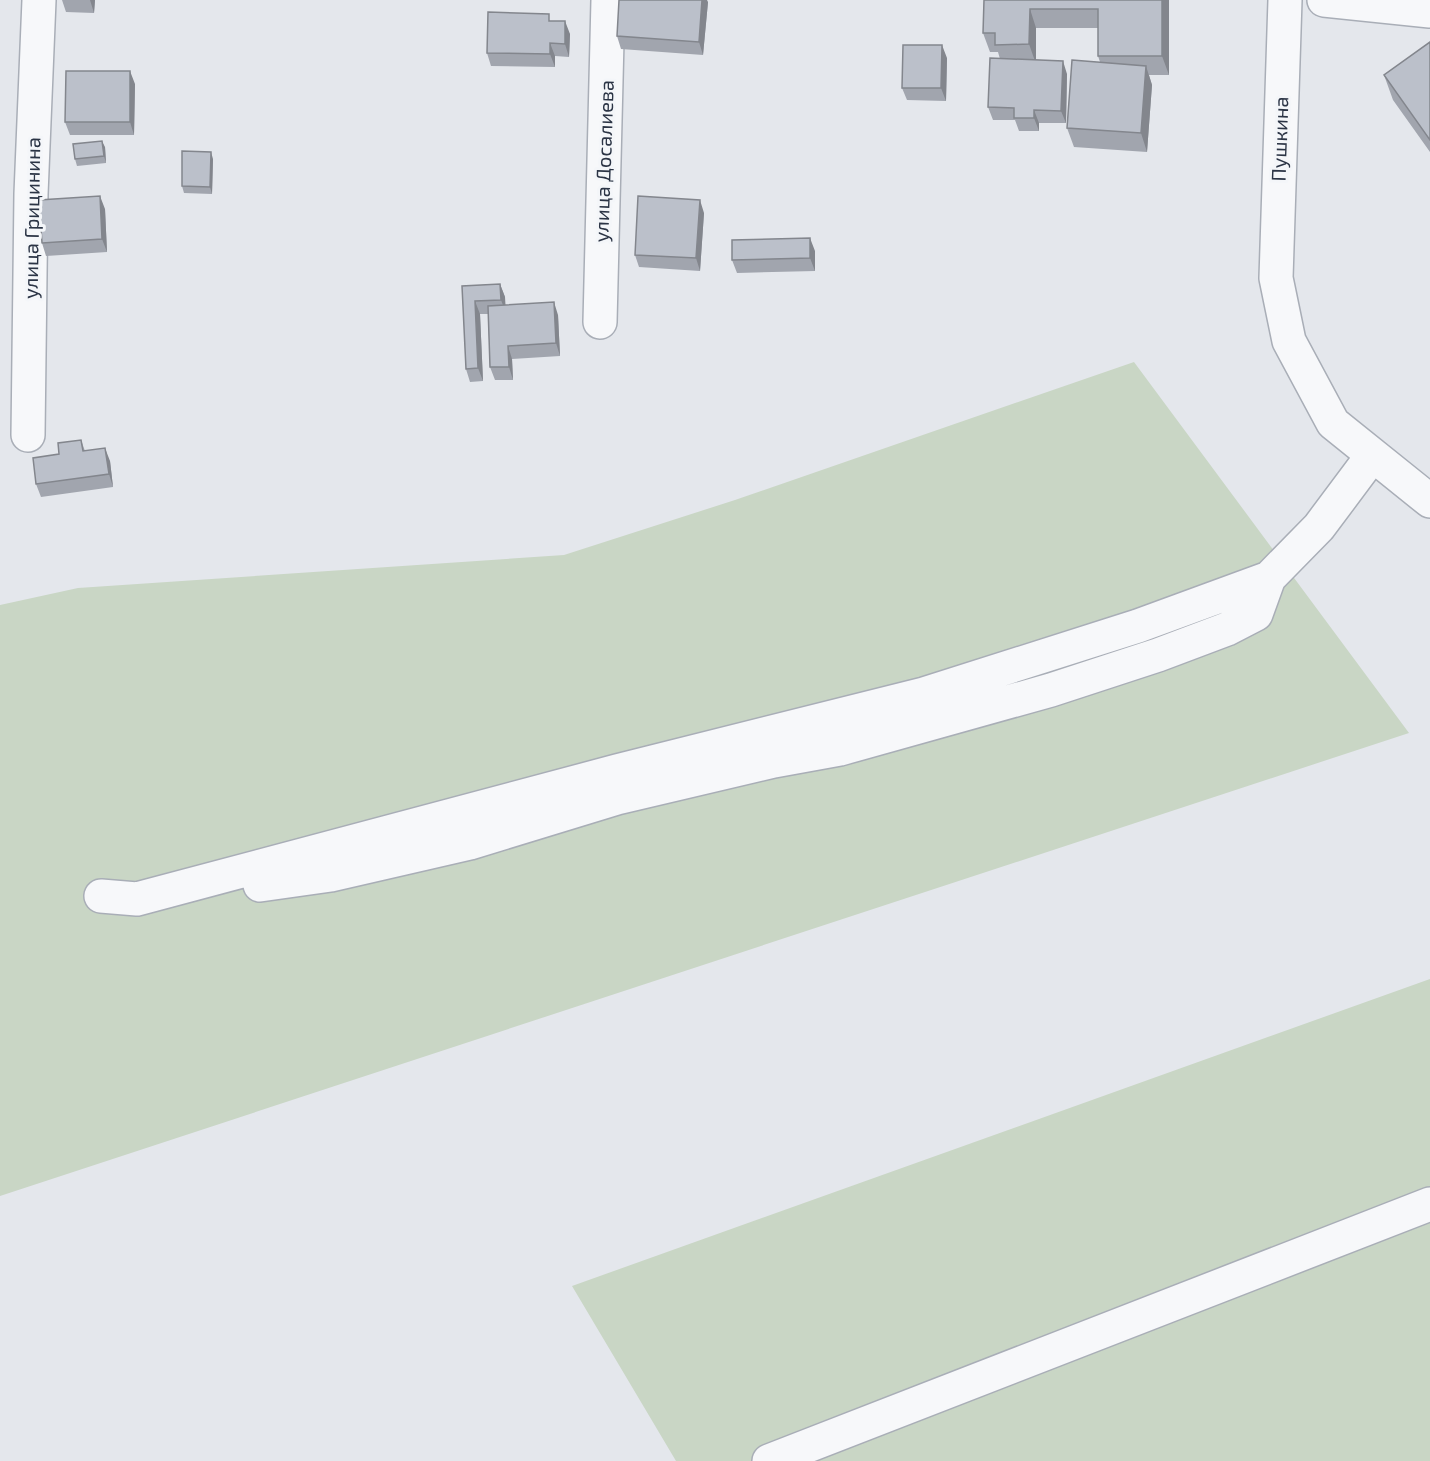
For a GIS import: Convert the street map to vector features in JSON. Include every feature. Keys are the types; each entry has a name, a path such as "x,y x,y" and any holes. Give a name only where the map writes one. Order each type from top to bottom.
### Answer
{"street":[{"name":"улица Грицинина","path":"28,435 31,194 39,0"},
{"name":"улица Досалиева","path":"600,322 608,0"},
{"name":"Пушкина","path":"1285,0 1276,278 1289,341 1333,423 1430,501"},
{"path":"1324,0 1430,11"},
{"path":"101,896 137,899 627,768 924,694 1138,626 1269,578 1319,527 1372,456"},
{"path":"769,1461 1430,1204"}],"green space":[{"path":"1134,362 1409,733 0,1196 0,605 78,588 564,555 735,500"},
{"path":"1430,979 1430,1461 676,1461 572,1286"}],"building":[{"path":"619,0 702,0 699,42 617,36"},
{"path":"984,0 1162,0 1162,56 1098,56 1098,9 1030,9 1029,44 995,45 995,33 983,33"},
{"path":"488,12 549,14 549,21 565,21 565,44 550,43 550,54 487,53"},
{"path":"1430,42 1430,140 1384,75"},
{"path":"903,45 942,45 941,88 902,88"},
{"path":"990,58 1063,61 1061,111 1034,110 1034,118 1014,118 1014,108 988,107"},
{"path":"1072,60 1146,66 1141,133 1067,128"},
{"path":"66,71 130,71 130,122 65,122"},
{"path":"102,141 104,156 75,159 73,144"},
{"path":"182,151 211,152 210,187 182,186"},
{"path":"100,196 102,239 42,243 39,200"},
{"path":"638,196 700,200 696,258 635,255"},
{"path":"810,238 810,258 732,260 732,240"},
{"path":"500,284 501,300 475,301 478,368 466,369 462,286"},
{"path":"554,302 556,343 508,346 509,367 490,367 488,306"},
{"path":"81,440 83,451 105,448 109,474 36,484 33,458 59,454 58,443"}]}
